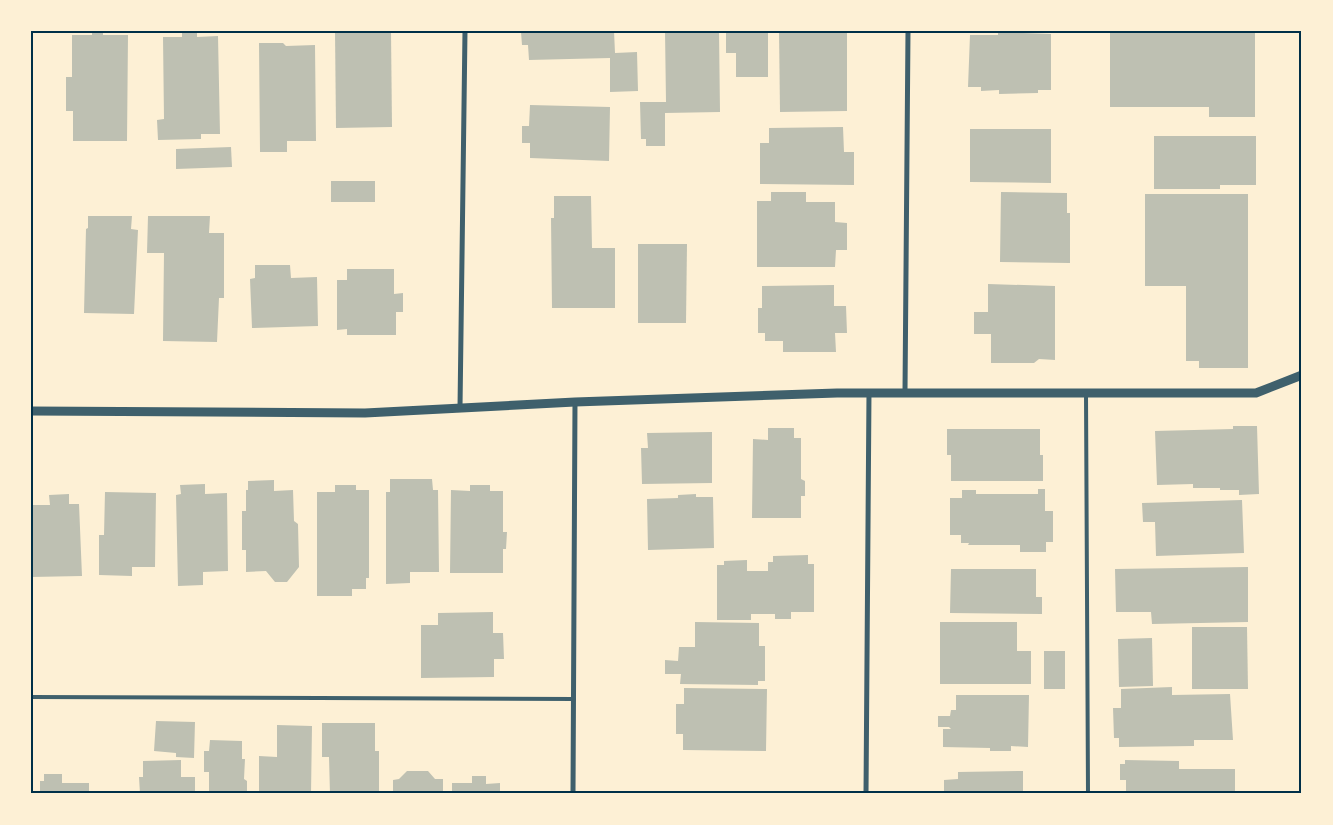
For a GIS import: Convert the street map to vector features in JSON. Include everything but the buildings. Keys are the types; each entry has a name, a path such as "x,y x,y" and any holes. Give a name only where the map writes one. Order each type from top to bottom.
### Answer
{"street":[{"path":"460,409 465,31"},
{"path":"905,392 908,31"},
{"path":"31,411 364,414 575,402 869,392 1256,393 1302,375"},
{"path":"866,794 869,392"},
{"path":"573,794 575,402"}],"lane":[{"path":"1086,392 1088,794"},
{"path":"31,697 574,699"}]}
